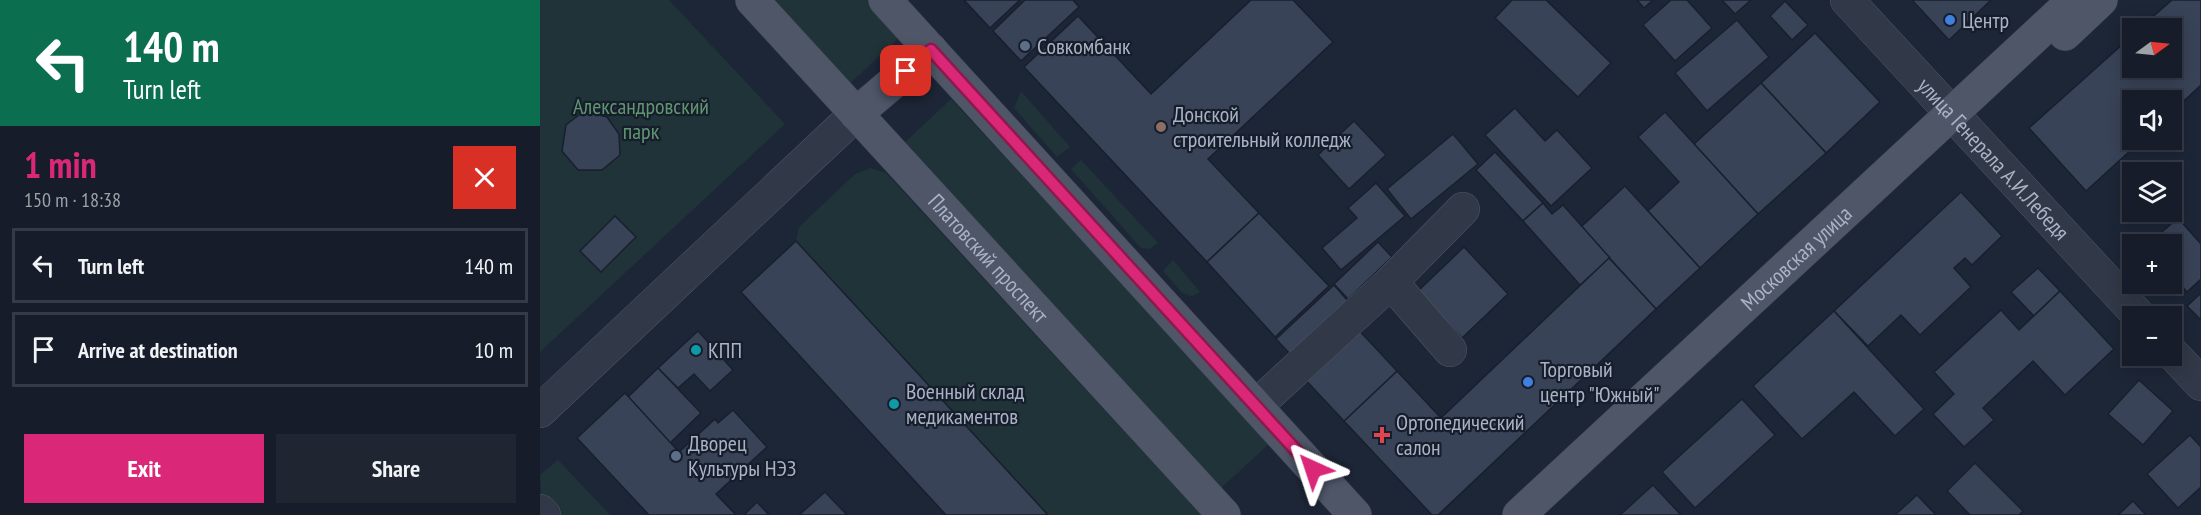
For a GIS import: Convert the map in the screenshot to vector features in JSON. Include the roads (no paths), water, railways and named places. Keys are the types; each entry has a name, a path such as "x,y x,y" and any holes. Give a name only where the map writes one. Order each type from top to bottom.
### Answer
{"main road":[{"name":"Платовский проспект","path":"752,0 1224,515"},
{"path":"885,0 1355,515"},
{"name":"Московская улица","path":"1547,515 1959,121 2074,0"},
{"name":"Московская улица","path":"1519,515 1959,121 2101,0"},
{"path":"856,114 931,50"}],"street":[{"name":"улица Генерала А.И.Лебедя","path":"1848,0 2130,306"},
{"path":"540,411 856,114"},
{"path":"1256,406 1391,282 1463,209"},
{"path":"1391,282 1450,350"},
{"path":"2182,364 2201,384"},
{"path":"540,511 543,515"}],"place":[{"name":"Центр","path":"1950,20"},
{"name":"Совкомбанк","path":"1025,46"},
{"name":"Донской строительный колледж","path":"1161,127"},
{"name":"КПП","path":"696,350"},
{"name":"Торговый центр \"Южный\"","path":"1528,382"},
{"name":"Военный склад медикаментов","path":"894,404"},
{"name":"Ортопедический салон","path":"1382,435"},
{"name":"Дворец Культуры НЭЗ","path":"676,456"}],"park label":[{"name":"Александровский парк","path":"641,118"}]}
